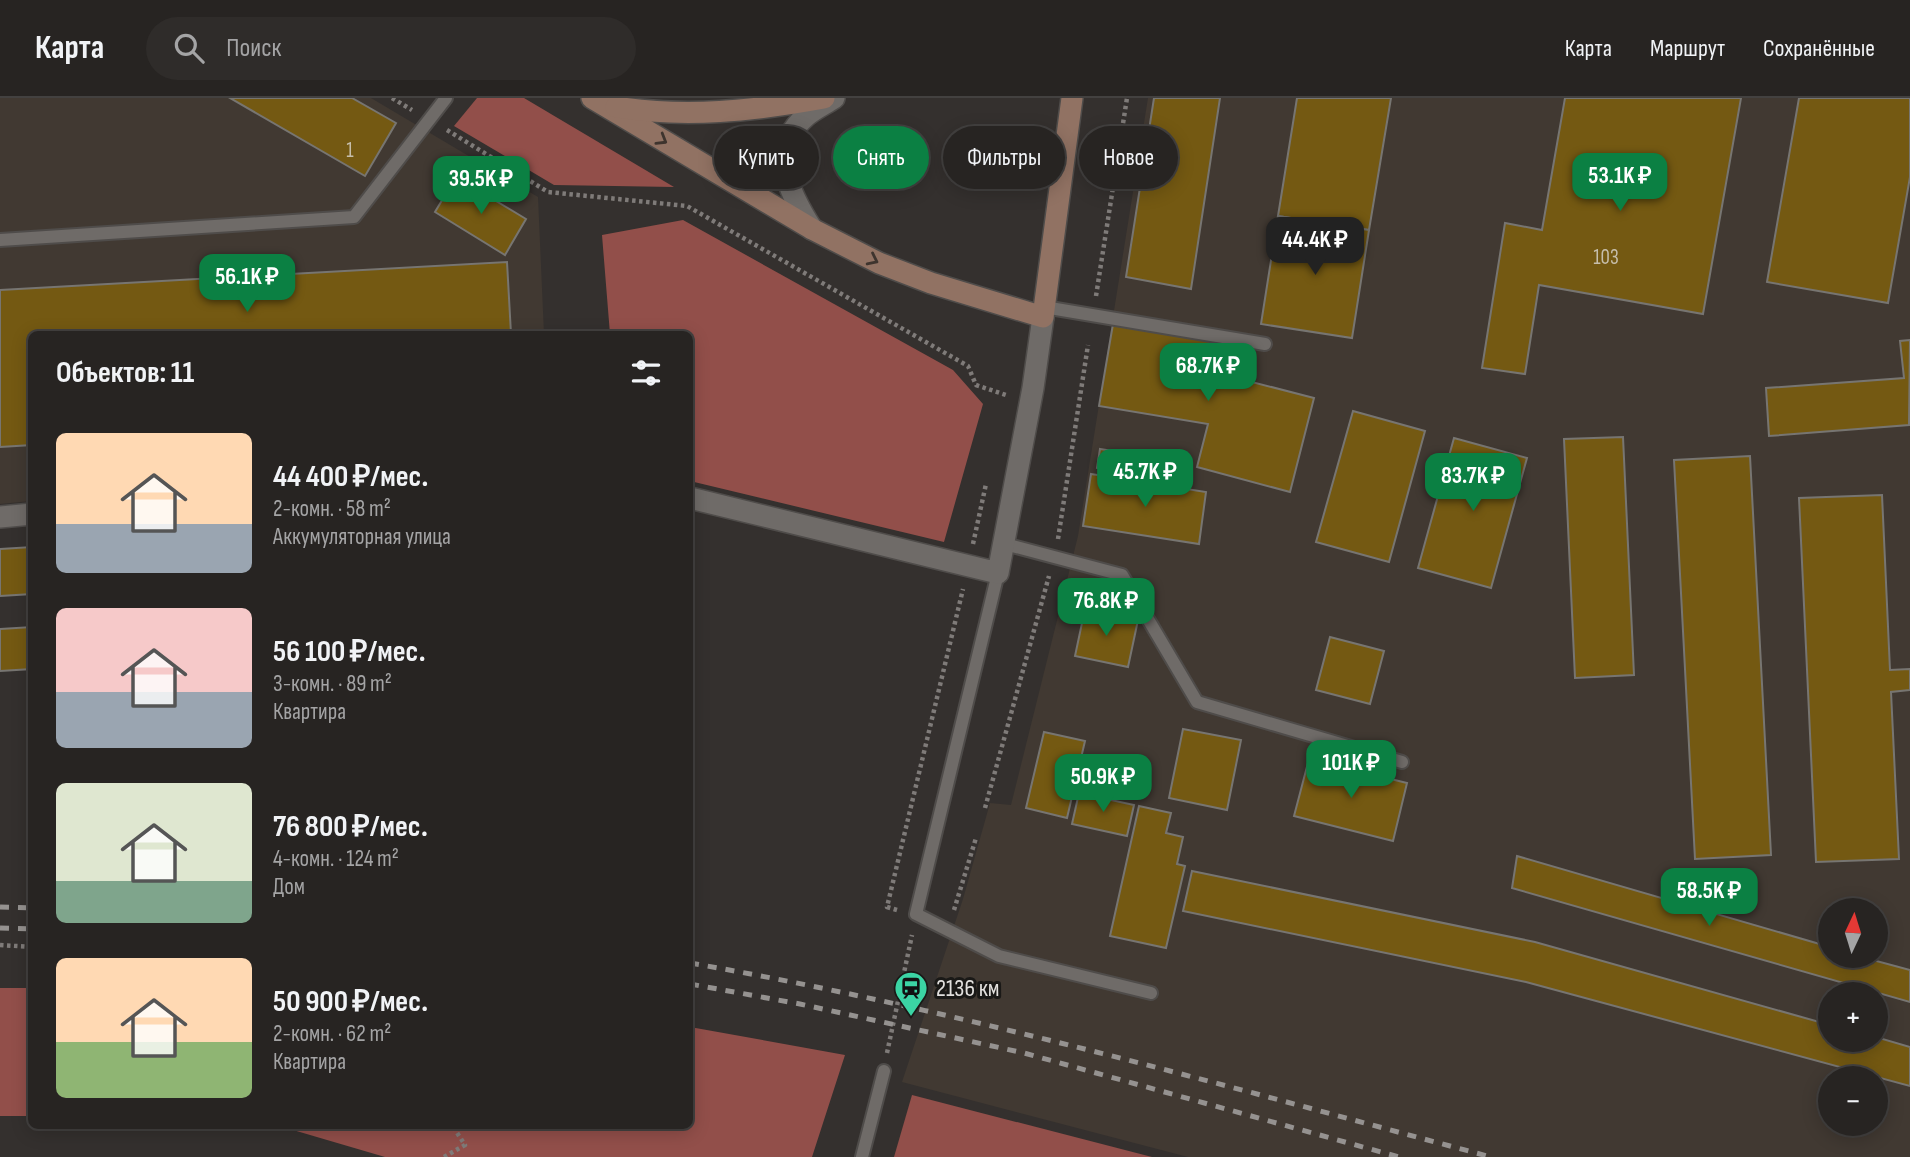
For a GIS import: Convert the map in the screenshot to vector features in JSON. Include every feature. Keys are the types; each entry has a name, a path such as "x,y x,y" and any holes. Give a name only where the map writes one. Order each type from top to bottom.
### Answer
{"street":[{"path":"597,101 670,113 723,113 767,109 824,98"},
{"path":"812,229 793,197 785,173 784,153 792,133 806,116 834,98"},
{"path":"693,499 998,573 1033,388 1072,98"},
{"path":"597,101 812,229 902,273 1044,312"},
{"path":"0,517 28,514"}],"lane":[{"path":"0,240 354,217 446,98"},
{"path":"1044,312 1265,344"},
{"path":"1005,544 1122,575 1196,702 1402,762"},
{"path":"998,573 916,914 999,956 1151,993"},
{"path":"862,1157 884,1071"}],"path":[{"path":"392,98 548,192 687,206 968,366 976,385 1006,395"},
{"path":"1094,304 1127,98"},
{"path":"1057,543 1088,345"},
{"path":"985,808 1052,566"},
{"path":"887,907 963,588"},
{"path":"884,1071 916,914 953,915 976,838"},
{"path":"0,945 28,947"},
{"path":"444,1157 465,1145 455,1129"}],"shaded area":[{"path":"0,98 371,98 538,197 544,331 28,331 28,501 0,504"},
{"path":"477,98 524,98 674,187 554,185 454,126"},
{"path":"1148,98 1910,98 1910,1157 1188,1157 902,1082 963,899 990,803 1011,805 1078,536 1133,189 1178,189 1178,126 1144,126"},
{"path":"683,220 953,370 983,404 944,542 693,482 693,331 610,331 602,235"},
{"path":"0,988 28,988 28,1116 0,1116"},
{"path":"693,1028 845,1055 812,1157 385,1157 290,1129 693,1129"},
{"path":"912,1095 1152,1157 894,1157"}],"building":[{"path":"230,98 352,98 396,123 365,176"},
{"path":"1154,98 1220,98 1191,289 1126,277 1140,189 1178,189 1178,126 1150,126"},
{"path":"1297,98 1391,98 1369,230 1278,216"},
{"path":"1565,98 1741,98 1703,314 1539,285 1525,374 1482,368 1505,223 1542,230"},
{"path":"1799,98 1910,98 1910,177 1888,303 1767,282"},
{"path":"456,177 526,219 505,255 435,212"},
{"path":"1278,216 1369,230 1352,338 1261,324"},
{"path":"507,262 511,331 28,331 28,445 0,447 0,290"},
{"path":"1113,324 1226,342 1221,374 1314,398 1290,492 1197,467 1208,424 1099,406"},
{"path":"1910,340 1909,425 1769,436 1766,388 1904,378 1900,341"},
{"path":"1353,411 1425,431 1389,562 1316,542"},
{"path":"1623,437 1634,675 1575,678 1564,439"},
{"path":"1454,438 1527,458 1491,588 1418,568"},
{"path":"1100,449 1154,457 1152,475 1097,468"},
{"path":"1750,456 1771,855 1695,859 1674,460"},
{"path":"1091,474 1206,492 1199,544 1083,526"},
{"path":"1882,495 1890,670 1910,669 1910,690 1891,692 1899,859 1816,862 1799,498"},
{"path":"28,547 28,594 0,596 0,549"},
{"path":"1085,609 1138,620 1128,667 1075,656"},
{"path":"28,627 28,669 0,671 0,629"},
{"path":"1330,637 1384,651 1370,704 1316,690"},
{"path":"1183,729 1241,740 1227,810 1169,798"},
{"path":"1044,732 1085,741 1067,818 1026,808"},
{"path":"1309,759 1407,783 1393,841 1294,816"},
{"path":"1079,793 1134,805 1127,836 1072,824"},
{"path":"1139,806 1171,813 1166,833 1183,837 1177,864 1185,866 1166,948 1110,936"},
{"path":"1517,856 1818,944 1818,968 1888,968 1888,964 1910,970 1910,1002 1888,996 1888,982 1840,982 1512,888"},
{"path":"1192,871 1535,942 1818,1022 1818,1052 1888,1052 1888,1041 1910,1047 1910,1086 1888,1080 1888,1066 1836,1066 1526,982 1183,911"}],"railway":[{"path":"0,907 28,908"},
{"path":"0,928 28,929"},
{"path":"693,964 992,1026 1491,1157"},
{"path":"693,985 800,1004 1024,1053 1399,1157"}],"place":[{"name":"2136 км","path":"911,1018"}]}
